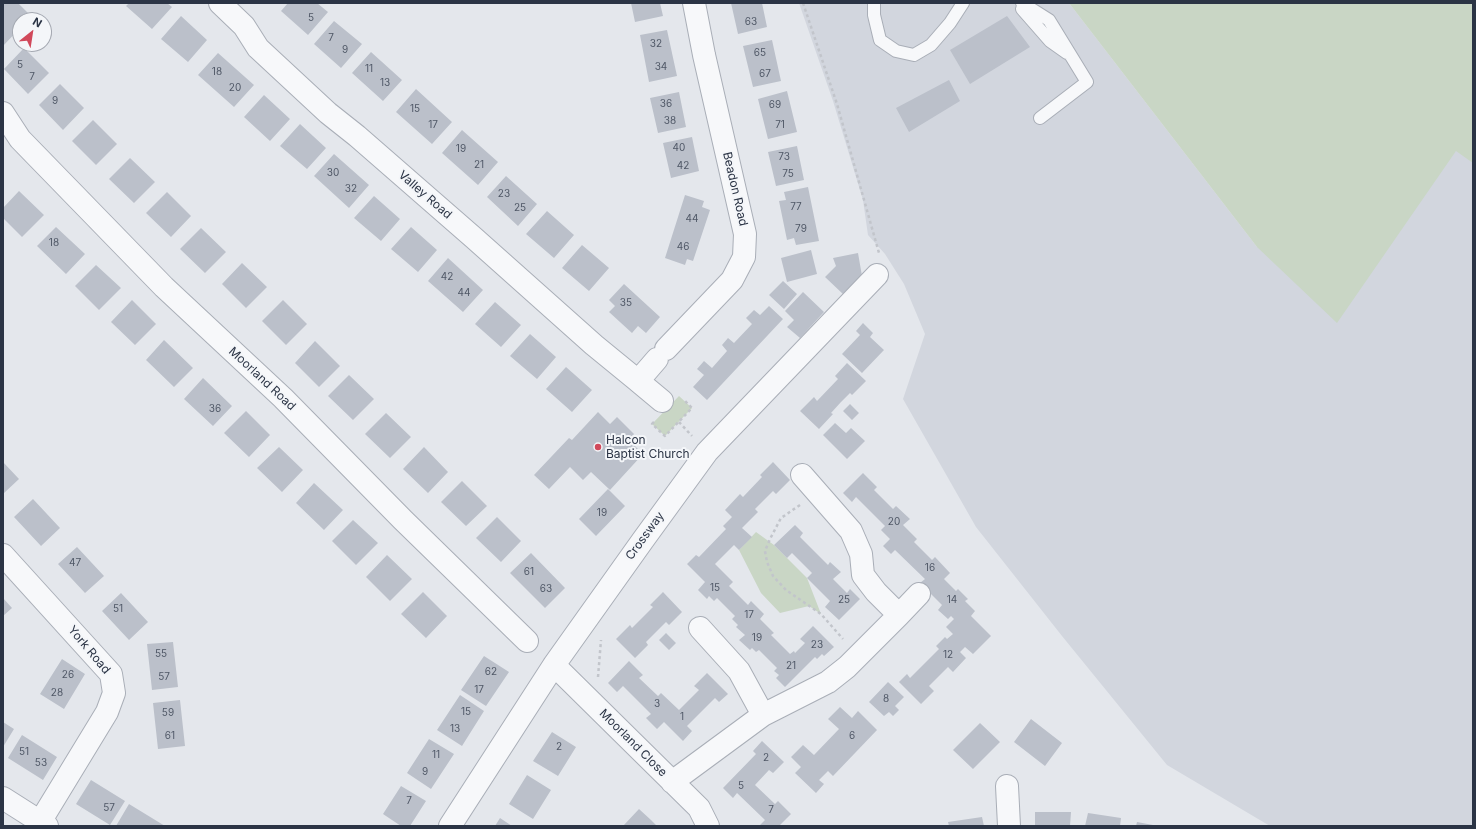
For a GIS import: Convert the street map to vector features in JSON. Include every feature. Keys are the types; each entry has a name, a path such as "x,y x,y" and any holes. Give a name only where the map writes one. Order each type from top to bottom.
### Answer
{"street":[{"name":"Valley Road","path":"220,3 244,26 258,48 328,113 357,136 594,345 662,401"},
{"name":"Beadon Road","path":"638,381 732,280 744,257 745,234 704,55 694,3"},
{"name":"Moorland Road","path":"3,113 20,139 91,214 164,287 283,398 403,520 527,641"},
{"name":"Crossway","path":"450,826 554,665 642,540 707,452 877,275"},
{"path":"802,475 851,530 861,554 863,575 876,592 899,615"},
{"name":"York Road","path":"3,555 110,674 114,693 107,712 44,824"},
{"path":"672,782 763,715 828,682 846,667 919,594"},
{"path":"700,628 739,670 763,715"},
{"name":"Moorland Close","path":"554,665 699,808 708,826"},
{"path":"1007,786 1009,826"},
{"path":"3,798 44,824"}],"lane":[{"path":"874,3 874,14 880,40 896,51 914,55 931,45 950,23 963,3"},
{"path":"1017,3 1050,41 1073,58"},
{"path":"1022,3 1049,20 1087,82 1040,118"}],"path":[{"path":"803,3 837,104 879,255 877,275"},
{"path":"818,493 781,518 765,551 767,562 773,576 786,590 821,614 858,655"},
{"path":"596,707 601,639"}],"shaded area":[{"path":"799,3 1069,3 1257,247 1456,151 1473,128 1473,826 1270,826 1167,765 976,527 903,399 925,334 904,284 885,254 868,235 863,200 833,101"}],"green space":[{"path":"1069,3 1473,3 1473,163 1456,151 1337,323 1257,247"},
{"path":"679,396 692,408 665,436 652,424"},
{"path":"756,532 774,545 807,578 821,614 809,606 780,613 761,593 739,550"}],"building":[{"path":"3,3 18,3 27,12 12,12 12,36 3,46"},
{"path":"129,3 167,3 172,7 152,29 126,6"},
{"path":"288,3 317,3 328,12 308,35 281,11"},
{"path":"631,3 660,3 663,16 635,22"},
{"path":"731,3 762,3 767,27 738,34"},
{"path":"181,16 207,40 188,62 161,39"},
{"path":"1007,16 1030,47 970,84 950,50"},
{"path":"334,21 362,44 341,68 314,44"},
{"path":"667,30 677,76 649,82 640,35"},
{"path":"772,40 781,81 753,87 743,46"},
{"path":"20,52 28,52 49,73 28,94 4,69"},
{"path":"371,52 402,80 383,101 352,73"},
{"path":"218,53 254,85 234,107 198,75"},
{"path":"949,80 960,101 909,132 896,108"},
{"path":"60,84 84,108 63,130 39,105"},
{"path":"416,89 452,122 432,144 396,112"},
{"path":"787,91 797,132 768,139 758,99"},
{"path":"679,92 686,127 658,133 650,98"},
{"path":"264,95 290,119 270,141 244,117"},
{"path":"93,120 117,144 96,165 72,141"},
{"path":"300,124 326,148 307,169 280,146"},
{"path":"462,130 498,162 478,185 442,153"},
{"path":"692,137 699,171 671,178 663,143"},
{"path":"797,146 804,180 776,186 768,152"},
{"path":"334,154 369,185 349,208 314,176"},
{"path":"130,158 155,182 134,203 109,179"},
{"path":"506,176 537,204 518,226 487,197"},
{"path":"808,187 819,241 796,245 794,238 787,240 779,201 786,200 784,192"},
{"path":"19,191 44,215 22,237 3,218 3,208"},
{"path":"167,192 191,216 171,237 146,213"},
{"path":"685,195 704,201 702,207 710,210 693,261 687,259 685,265 665,258"},
{"path":"374,196 400,219 381,241 354,218"},
{"path":"547,211 574,235 554,258 526,234"},
{"path":"56,227 85,254 66,274 37,246"},
{"path":"411,227 437,250 418,272 391,249"},
{"path":"201,228 226,252 205,273 180,249"},
{"path":"582,245 609,268 589,291 562,268"},
{"path":"811,250 817,274 787,282 781,258"},
{"path":"858,253 862,276 844,295 825,277 836,266 833,258"},
{"path":"448,258 483,290 463,312 428,281"},
{"path":"242,263 267,287 246,308 222,284"},
{"path":"96,265 121,288 99,310 75,286"},
{"path":"783,281 797,294 784,309 769,295"},
{"path":"624,284 660,317 646,333 638,326 632,333 609,312 615,306 609,300"},
{"path":"803,292 824,312 800,338 787,327 794,320 785,311"},
{"path":"132,300 156,324 135,345 111,322"},
{"path":"283,300 307,324 286,345 262,321"},
{"path":"495,302 521,325 501,347 475,324"},
{"path":"769,306 783,319 707,400 693,387 704,375 697,369 704,361 712,368 727,351 722,345 728,338 734,343 752,324 746,318 754,310 760,315"},
{"path":"863,323 873,333 870,337 884,350 862,373 842,354 860,335 856,331"},
{"path":"530,334 556,357 537,379 510,356"},
{"path":"164,340 193,368 174,387 146,360"},
{"path":"315,341 340,366 319,387 295,363"},
{"path":"847,363 866,381 852,395 850,393 841,402 831,413 833,414 819,429 800,411 814,397 817,401 838,379 835,376"},
{"path":"566,367 592,390 572,412 546,389"},
{"path":"349,375 374,399 353,420 328,396"},
{"path":"203,378 232,406 213,426 184,399"},
{"path":"850,404 859,413 852,420 843,411"},
{"path":"246,411 270,435 249,457 224,433"},
{"name":"Halcon Baptist Church","path":"598,412 610,424 617,417 634,434 629,440 643,454 610,490 591,472 583,480 570,467 549,489 534,475 569,438 572,440"},
{"path":"386,413 411,437 390,458 365,434"},
{"path":"835,423 846,433 851,428 865,441 847,459 823,435"},
{"path":"279,447 303,470 282,492 257,468"},
{"path":"424,447 448,472 428,493 403,469"},
{"path":"3,462 19,479 3,494"},
{"path":"773,462 790,480 776,494 773,491 755,509 758,512 742,528 752,537 739,550 734,545 715,564 733,582 729,586 748,605 751,601 764,614 760,619 774,633 771,635 790,654 794,651 795,653 805,643 800,639 813,626 834,647 824,656 822,654 817,659 815,657 785,687 776,678 779,675 774,671 777,668 759,650 756,652 752,648 750,650 739,640 745,635 736,627 738,625 732,619 735,616 717,598 714,601 709,596 707,599 698,590 705,582 687,564 696,555 699,557 726,529 723,526 732,517 725,510 740,494 743,497 762,477 760,475"},
{"path":"863,473 877,487 874,490 893,509 896,506 910,519 903,525 917,539 914,542 932,560 935,557 950,573 944,579 956,591 958,589 968,599 965,601 975,611 971,616 991,636 973,654 965,647 960,652 966,658 953,672 948,667 929,686 934,691 921,704 899,682 907,674 910,678 939,649 936,646 945,637 947,639 953,634 946,627 954,619 951,616 948,619 938,610 942,605 920,583 925,579 895,550 891,554 883,546 890,539 881,530 885,526 856,497 852,502 843,493"},
{"path":"462,481 487,506 466,526 441,502"},
{"path":"314,483 343,510 324,530 296,503"},
{"path":"608,489 625,506 596,536 579,519"},
{"path":"33,499 60,528 41,546 14,517"},
{"path":"497,517 521,541 501,562 476,538"},
{"path":"353,520 378,543 356,565 332,541"},
{"path":"795,525 803,533 800,537 828,565 830,562 841,572 833,579 847,593 850,589 860,599 839,620 825,607 830,601 807,578 812,573 792,553 787,558 774,545"},
{"path":"77,547 104,576 85,593 58,564"},
{"path":"531,553 565,588 545,608 510,573"},
{"path":"387,555 412,579 390,601 366,577"},
{"path":"423,592 447,616 426,638 401,614"},
{"path":"663,592 682,612 669,625 666,622 646,642 648,645 635,658 616,639 630,625 632,628 653,607 650,605"},
{"path":"121,593 148,622 129,640 102,611"},
{"path":"3,598 12,608 3,616"},
{"path":"666,633 676,643 669,650 659,640"},
{"path":"173,642 178,687 152,690 147,644"},
{"path":"484,656 509,672 486,706 461,690"},
{"path":"62,659 85,674 64,709 40,694"},
{"path":"629,661 643,675 639,678 658,696 661,693 679,710 699,690 694,686 707,673 728,694 719,702 715,698 687,726 692,731 683,741 664,722 657,729 646,718 651,714 623,686 617,692 608,683"},
{"path":"888,682 904,697 895,706 899,710 893,716 889,712 884,716 869,702"},
{"path":"460,695 484,711 462,746 437,730"},
{"path":"180,700 185,746 158,749 153,703"},
{"path":"840,707 852,718 858,711 877,730 833,776 828,771 819,780 824,784 816,793 795,773 801,767 791,757 803,745 814,755 839,729 828,719"},
{"path":"1031,719 1062,743 1045,766 1014,742"},
{"path":"3,722 14,729 3,747"},
{"path":"980,723 1000,742 973,769 953,750"},
{"path":"552,732 576,747 558,776 533,761"},
{"path":"22,735 57,757 43,780 8,758"},
{"path":"429,739 454,754 431,789 407,773"},
{"path":"762,741 784,762 773,773 769,770 755,785 775,804 778,801 791,814 779,826 760,825 765,820 737,793 733,798 723,788 756,754 753,751"},
{"path":"527,775 551,790 533,819 509,804"},
{"path":"91,780 125,801 110,825 76,804"},
{"path":"401,786 426,801 410,826 401,826 383,814"},
{"path":"129,804 165,826 116,826"},
{"path":"639,809 651,820 657,826 623,826"},
{"path":"1035,812 1071,812 1070,826 1035,826"},
{"path":"1088,813 1121,818 1120,826 1085,826"},
{"path":"982,817 984,826 949,826 948,822"},
{"path":"500,818 512,826 495,826"},
{"path":"1137,822 1153,825 1153,826 1136,826"}],"place":[{"name":"Halcon Baptist Church","path":"598,447"}]}
